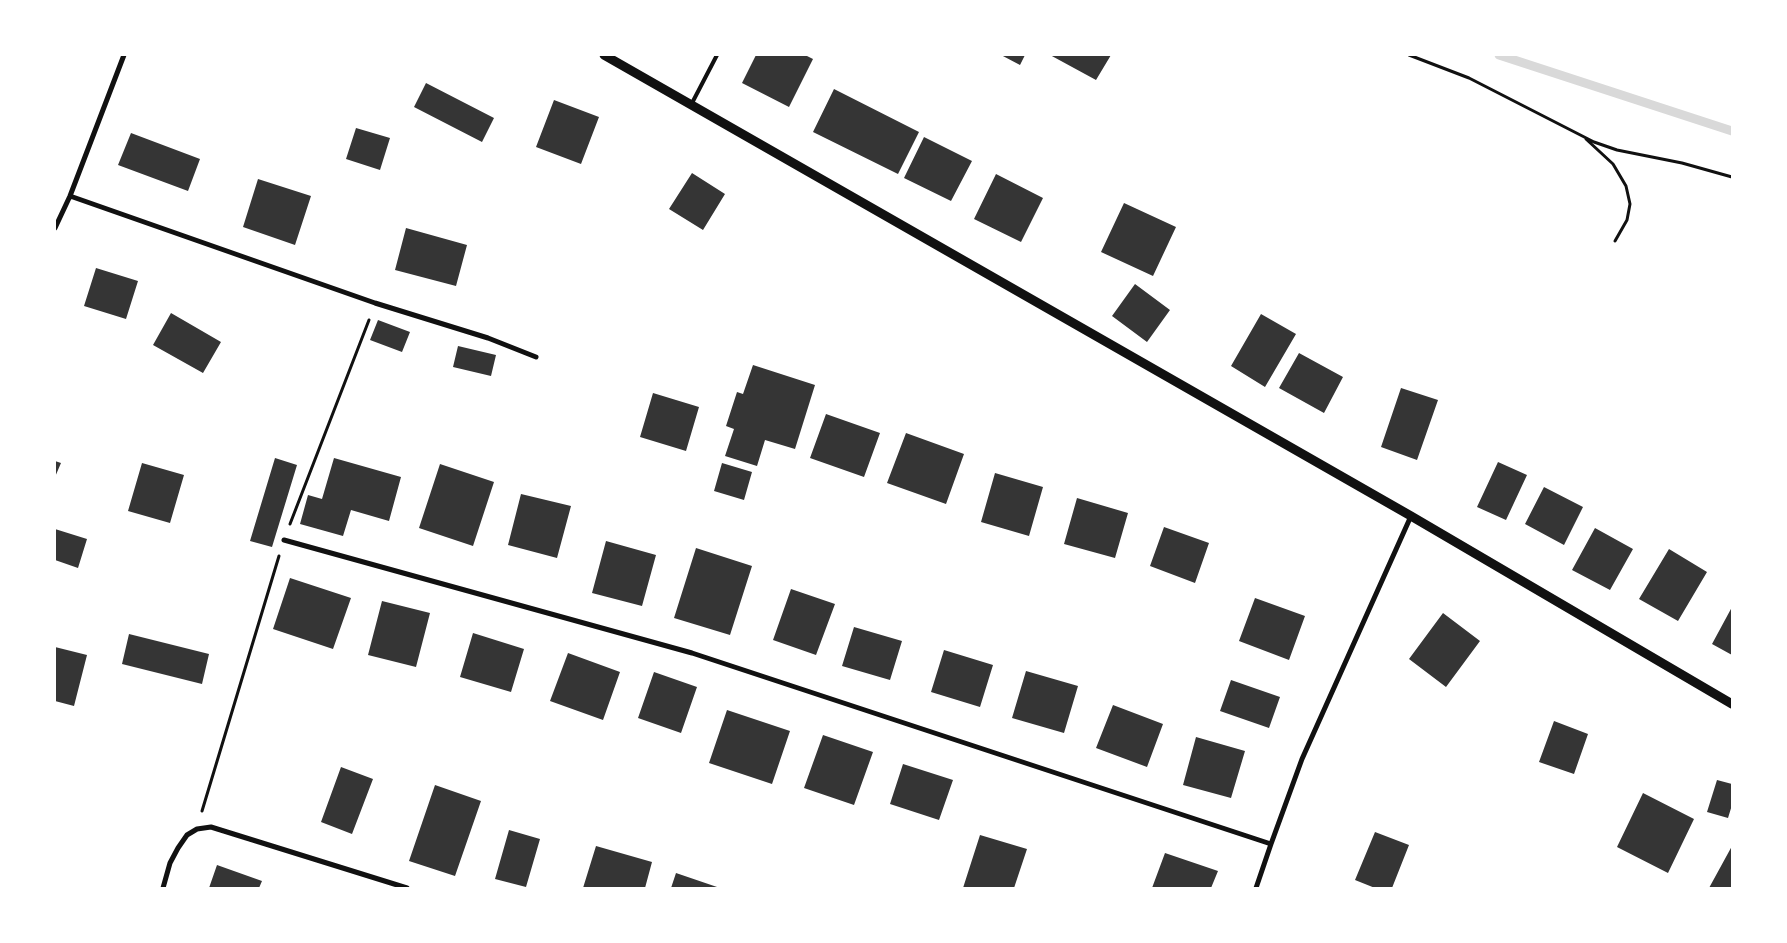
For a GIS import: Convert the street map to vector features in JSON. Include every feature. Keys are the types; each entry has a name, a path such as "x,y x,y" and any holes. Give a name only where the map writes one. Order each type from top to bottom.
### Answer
{"street":[{"path":"55,228 70,196 124,55"},
{"path":"604,55 1411,516 1732,704"},
{"path":"70,196 375,303 488,338 536,357"},
{"path":"1256,888 1302,759 1411,516"},
{"path":"284,540 692,653 1271,844"},
{"path":"163,888 170,863 187,835 197,828 212,827 407,888"}],"lane":[{"path":"691,105 717,55"}],"path":[{"path":"1409,55 1469,78 1594,142 1617,150 1682,163 1732,177"},
{"path":"1582,135 1613,164 1626,186 1630,204 1626,220 1615,241"},
{"path":"197,828 284,540 375,303"}],"building":[{"path":"756,55 805,55 813,59 789,107 742,83"},
{"path":"1001,55 1025,55 1020,65"},
{"path":"1050,55 1111,55 1096,80"},
{"path":"426,83 494,118 482,142 414,107"},
{"path":"834,89 919,132 898,174 813,132"},
{"path":"554,100 599,117 581,164 536,147"},
{"path":"356,128 390,138 380,170 346,159"},
{"path":"131,133 200,159 188,191 118,165"},
{"path":"924,137 972,161 951,201 904,178"},
{"path":"692,173 725,194 703,230 669,209"},
{"path":"996,174 1043,198 1021,242 974,219"},
{"path":"258,179 311,196 295,245 243,227"},
{"path":"1124,203 1176,227 1153,276 1101,252"},
{"path":"406,228 467,245 456,286 395,270"},
{"path":"96,268 138,281 126,319 84,306"},
{"path":"1135,284 1170,310 1147,342 1112,316"},
{"path":"171,313 221,342 203,373 153,345"},
{"path":"1261,314 1296,334 1265,387 1231,366"},
{"path":"378,320 410,332 402,352 370,340"},
{"path":"458,346 496,355 491,376 453,367"},
{"path":"1299,353 1343,377 1324,413 1279,388"},
{"path":"753,365 815,385 795,449 765,440 757,466 725,456 734,429 726,426 737,392 743,394"},
{"path":"1401,388 1438,400 1417,460 1381,447"},
{"path":"653,393 699,407 686,451 640,437"},
{"path":"826,414 880,433 864,477 810,458"},
{"path":"906,433 964,454 946,504 887,483"},
{"path":"275,458 297,465 272,547 250,541"},
{"path":"334,458 401,477 389,521 351,510 343,536 300,524 308,495 322,499"},
{"path":"55,461 61,463 55,477"},
{"path":"1498,462 1527,475 1506,520 1477,507"},
{"path":"142,463 184,475 170,523 128,511"},
{"path":"722,463 752,472 744,500 714,491"},
{"path":"440,464 494,482 473,546 419,528"},
{"path":"995,473 1043,487 1029,536 981,522"},
{"path":"1544,487 1583,507 1564,545 1525,524"},
{"path":"521,494 571,506 557,558 508,545"},
{"path":"1077,498 1128,513 1115,558 1064,544"},
{"path":"1164,527 1209,543 1195,583 1150,566"},
{"path":"1595,528 1633,549 1610,590 1572,570"},
{"path":"55,529 87,539 78,568 55,560"},
{"path":"606,541 656,555 642,606 592,593"},
{"path":"696,548 752,566 730,635 674,618"},
{"path":"1669,549 1707,572 1678,621 1639,599"},
{"path":"290,578 351,598 333,649 273,629"},
{"path":"791,589 835,604 816,655 773,640"},
{"path":"1255,598 1305,616 1289,660 1239,641"},
{"path":"382,601 430,613 416,667 368,655"},
{"path":"1732,607 1732,655 1712,644"},
{"path":"1443,613 1480,641 1446,687 1409,659"},
{"path":"854,627 902,641 890,680 842,666"},
{"path":"473,633 524,649 511,692 460,677"},
{"path":"129,634 209,654 202,684 122,664"},
{"path":"55,647 87,655 74,706 55,701"},
{"path":"944,650 993,665 980,707 931,692"},
{"path":"568,653 620,672 603,720 550,701"},
{"path":"1026,671 1078,686 1064,733 1012,718"},
{"path":"654,672 697,687 681,733 638,718"},
{"path":"1231,680 1280,697 1269,728 1220,711"},
{"path":"1113,705 1163,724 1147,767 1096,748"},
{"path":"727,710 790,731 772,784 709,763"},
{"path":"1554,721 1588,734 1574,774 1539,762"},
{"path":"823,735 873,752 854,805 804,788"},
{"path":"1196,737 1245,751 1231,798 1183,785"},
{"path":"903,764 953,780 939,820 890,804"},
{"path":"341,767 373,779 352,834 321,822"},
{"path":"1717,780 1732,784 1732,805 1728,818 1707,812"},
{"path":"435,785 481,801 455,876 409,861"},
{"path":"1643,793 1694,819 1668,873 1617,847"},
{"path":"509,830 540,839 526,887 495,879"},
{"path":"1375,832 1409,845 1392,888 1375,888 1355,880"},
{"path":"980,835 1027,849 1014,888 963,888"},
{"path":"596,846 652,862 645,888 583,888"},
{"path":"1732,846 1732,888 1709,888"},
{"path":"1165,853 1218,871 1211,888 1152,888"},
{"path":"217,865 262,881 259,888 209,888"},
{"path":"676,873 720,888 671,888"}],"waterway":[{"path":"1499,55 1732,131"}]}
